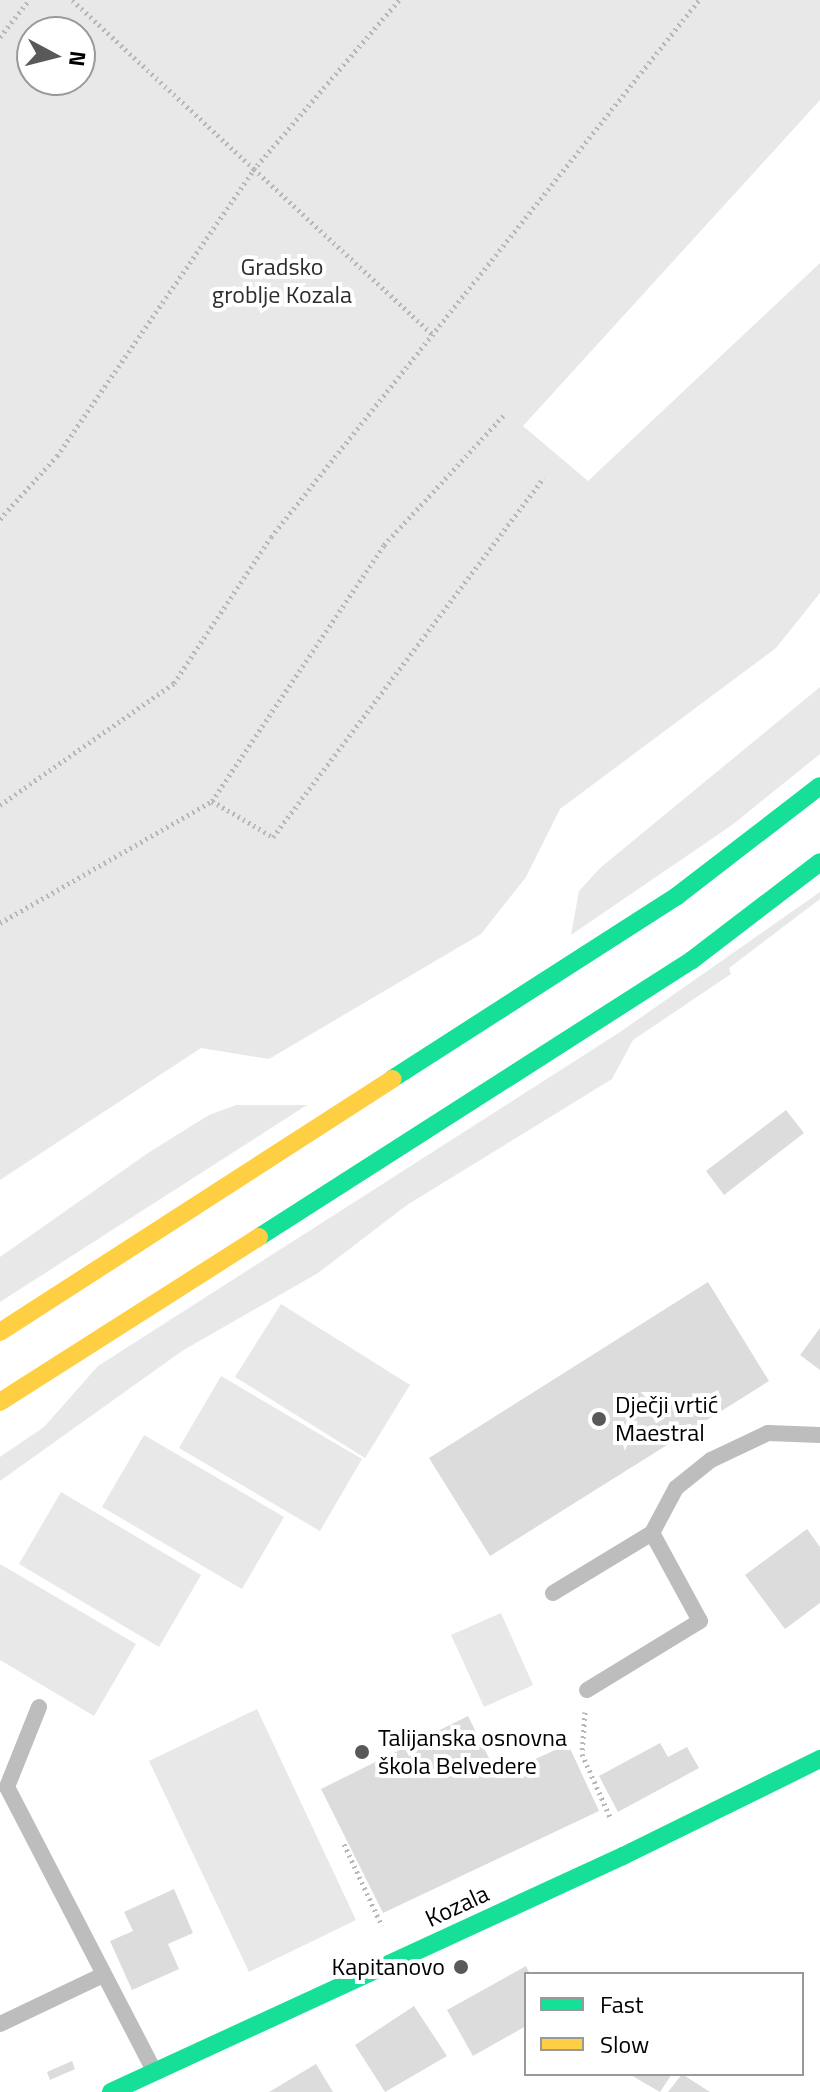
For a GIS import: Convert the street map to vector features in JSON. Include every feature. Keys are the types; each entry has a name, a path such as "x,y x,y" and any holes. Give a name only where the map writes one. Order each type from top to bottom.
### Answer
{"main road":[{"path":"0,1332 677,896 820,786"},
{"path":"0,1402 692,960 820,862"},
{"name":"Kozala","path":"111,2092 820,1759"}],"lane":[{"path":"553,1593 652,1533 676,1488 711,1460 768,1433 820,1435"},
{"path":"587,1690 700,1621 652,1533"},
{"path":"39,1707 4,1787 155,2073"},
{"path":"0,2024 103,1975"}],"path":[{"path":"0,37 29,0"},
{"path":"72,0 432,334"},
{"path":"0,519 57,456 254,169 399,0"},
{"path":"0,805 174,683 271,537 699,0"},
{"path":"0,923 212,801 384,545 503,416"},
{"path":"212,801 273,837 544,478"},
{"path":"587,1690 582,1754 611,1820"},
{"path":"344,1844 382,1926"}],"green space":[{"name":"Gradsko groblje Kozala","path":"0,0 820,0 820,100 523,426 588,481 820,263 820,593 776,648 560,809 526,877 481,934 269,1059 201,1048 0,1180"},
{"path":"820,687 820,754 732,825 571,935 579,891 600,868"},
{"path":"820,892 820,899 729,968 731,974 633,1040 612,1079 407,1205 318,1273 182,1351 0,1481 0,1457 44,1427 98,1366 620,1032"},
{"path":"236,1105 307,1105 0,1302 0,1257 148,1153 209,1115"},
{"path":"281,1304 410,1385 365,1458 235,1377"},
{"path":"221,1376 362,1459 320,1531 179,1448"},
{"path":"144,1435 284,1517 242,1589 102,1507"},
{"path":"61,1492 201,1575 159,1647 19,1564"},
{"path":"0,1564 136,1644 94,1716 0,1660"},
{"path":"501,1613 533,1685 484,1707 451,1635"},
{"path":"257,1709 356,1920 249,1972 149,1761"}],"building":[{"path":"786,1110 804,1133 724,1195 706,1171"},
{"name":"Dječji vrtić Maestral","path":"708,1282 769,1381 490,1556 429,1458"},
{"path":"820,1328 820,1370 800,1355"},
{"path":"807,1529 820,1547 820,1603 785,1629 745,1575"},
{"path":"468,1716 498,1776 568,1744 599,1811 383,1913 321,1789"},
{"path":"660,1743 668,1757 687,1747 699,1768 618,1812 599,1776"},
{"path":"174,1889 193,1933 168,1944 179,1969 132,1990 110,1941 133,1931 124,1912"},
{"path":"526,1966 529,1972 524,1972 524,2027 473,2056 447,2010"},
{"path":"414,2006 447,2056 385,2092 355,2045"},
{"path":"72,2061 75,2069 50,2080 47,2072"},
{"path":"316,2064 333,2092 269,2092"},
{"path":"632,2076 671,2076 660,2092"},
{"path":"680,2076 685,2076 710,2092 668,2092"}],"traffic: fast":[{"path":"392,1079 677,896 820,786"},
{"path":"259,1237 692,960 820,862"},
{"path":"111,2092 623,1856 820,1759"}],"traffic: slow":[{"path":"0,1332 392,1079"},
{"path":"0,1402 259,1237"}],"place":[{"name":"Dječji vrtić Maestral","path":"599,1419"},
{"name":"Talijanska osnovna škola Belvedere","path":"362,1752"},
{"name":"Kapitanovo","path":"461,1967"}]}
